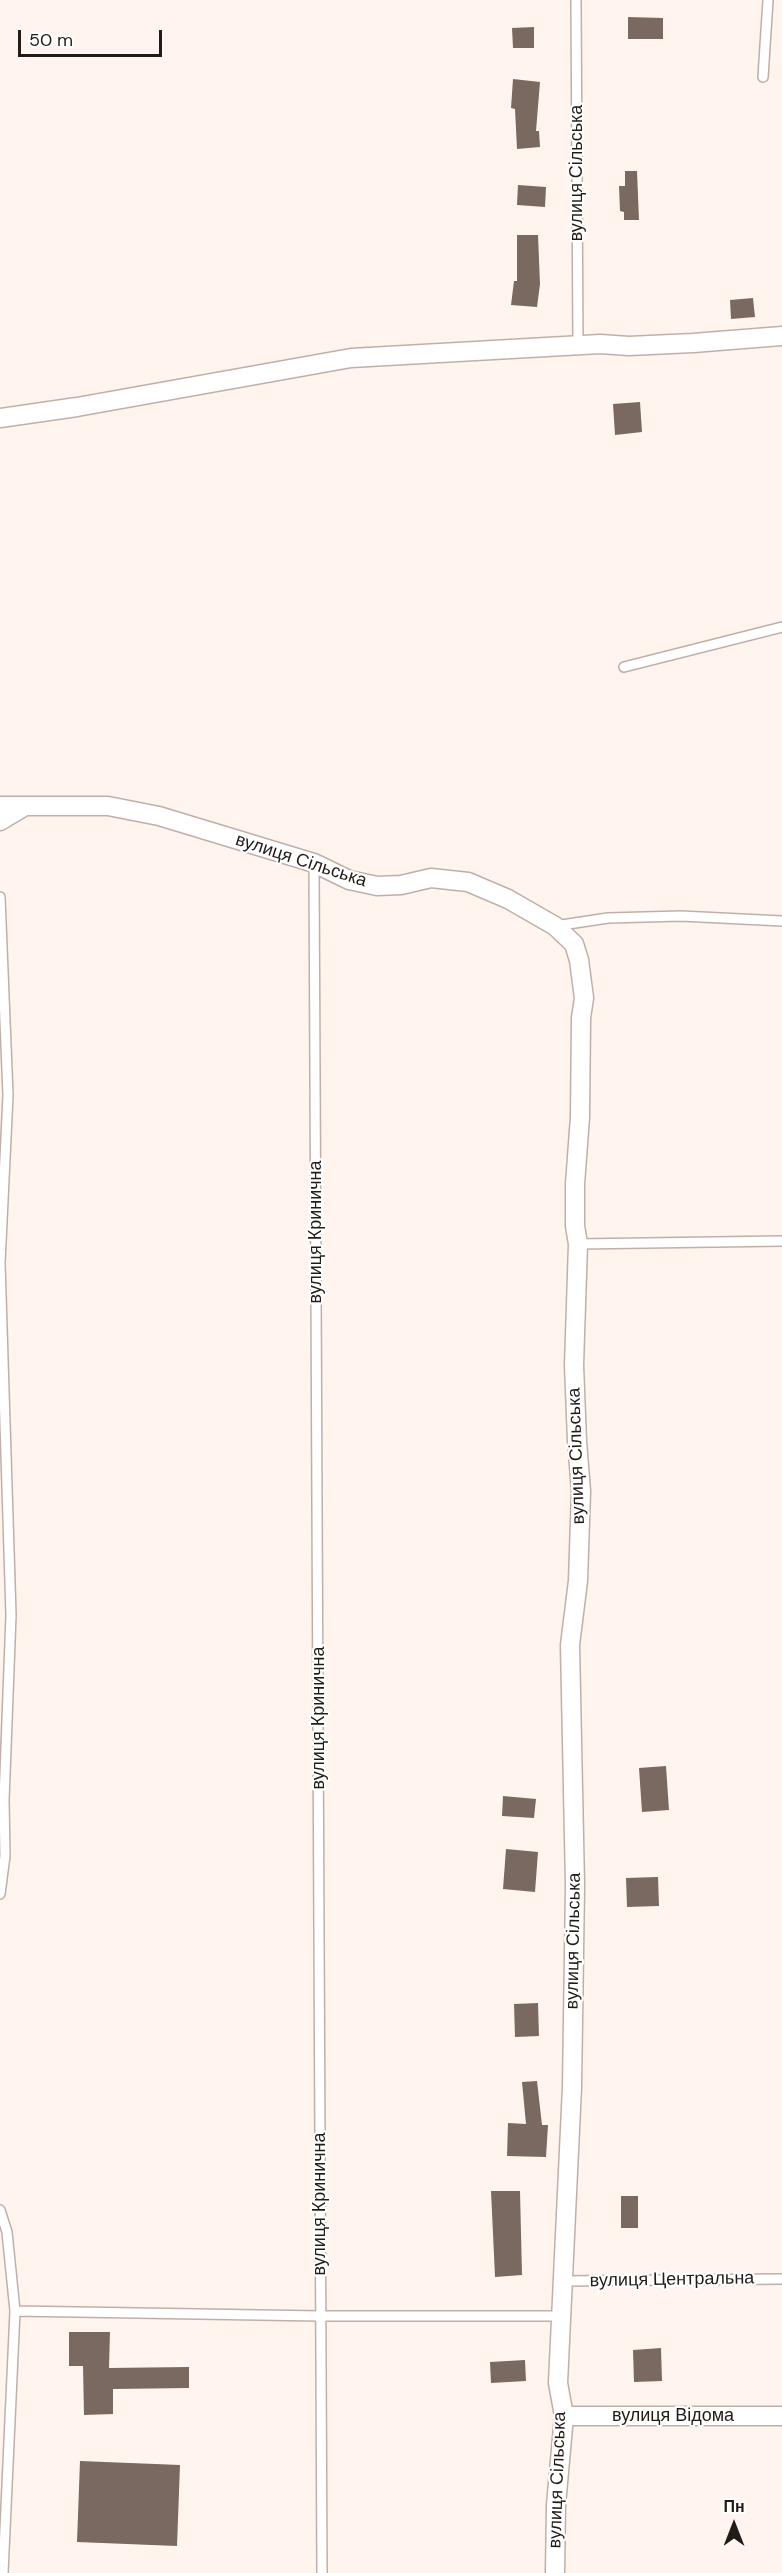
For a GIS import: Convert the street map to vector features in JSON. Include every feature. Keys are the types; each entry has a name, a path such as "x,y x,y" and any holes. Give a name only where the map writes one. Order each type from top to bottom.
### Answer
{"street":[{"path":"0,418 110,402 351,357 578,345 693,343 782,336"},
{"path":"0,821 27,805"},
{"name":"вулиця Сільська","path":"0,806 108,806 148,814 314,863 349,880 377,886 401,885 431,878 468,882 508,899 555,926 574,944 584,986 579,1060 580,1117 575,1184 575,1226 578,1244 574,1365 577,1441 582,1491 578,1581 570,1645 575,1885 572,2086 560,2316 558,2383 564,2416 556,2505 555,2573"},
{"name":"вулиця Відома","path":"564,2416 782,2416"}],"lane":[{"name":"вулиця Сільська","path":"576,0 578,345"},
{"path":"763,77 768,0"},
{"path":"624,667 782,627"},
{"name":"вулиця Кринична","path":"314,863 322,2573"},
{"path":"0,897 8,1095 0,1263 11,1615 4,1800 5,1856 0,1894"},
{"path":"555,926 608,918 681,916 782,921"},
{"path":"578,1244 782,1241"},
{"path":"0,2210 7,2232 15,2311 3,2573"},
{"name":"вулиця Центральна","path":"562,2281 782,2279"},
{"path":"15,2311 320,2316 560,2316"}],"building":[{"path":"628,17 663,18 663,39 628,39"},
{"path":"534,27 534,48 513,48 512,28"},
{"path":"513,79 540,82 536,131 539,131 540,147 517,149 515,109 511,108"},
{"path":"625,171 637,171 639,220 624,220 624,212 620,211 619,186 625,186"},
{"path":"518,185 546,187 545,207 517,205"},
{"path":"517,235 538,235 540,284 537,307 511,305 514,281 517,281"},
{"path":"753,298 755,317 731,319 730,300"},
{"path":"640,402 642,432 615,435 613,404"},
{"path":"666,1766 669,1810 642,1812 639,1768"},
{"path":"503,1796 536,1799 534,1818 502,1816"},
{"path":"506,1849 538,1852 535,1892 503,1889"},
{"path":"658,1877 659,1906 627,1907 626,1878"},
{"path":"538,2003 539,2036 515,2037 514,2004"},
{"path":"537,2081 542,2125 548,2125 546,2157 507,2156 508,2123 526,2124 522,2082"},
{"path":"491,2191 520,2191 522,2275 495,2277"},
{"path":"621,2196 638,2196 638,2228 621,2228"},
{"path":"69,2332 110,2332 109,2368 189,2367 189,2388 113,2389 113,2414 84,2415 83,2366 69,2366"},
{"path":"661,2348 662,2381 634,2382 633,2350"},
{"path":"525,2360 526,2381 491,2383 490,2362"},
{"path":"80,2461 180,2465 177,2546 77,2542"}]}
